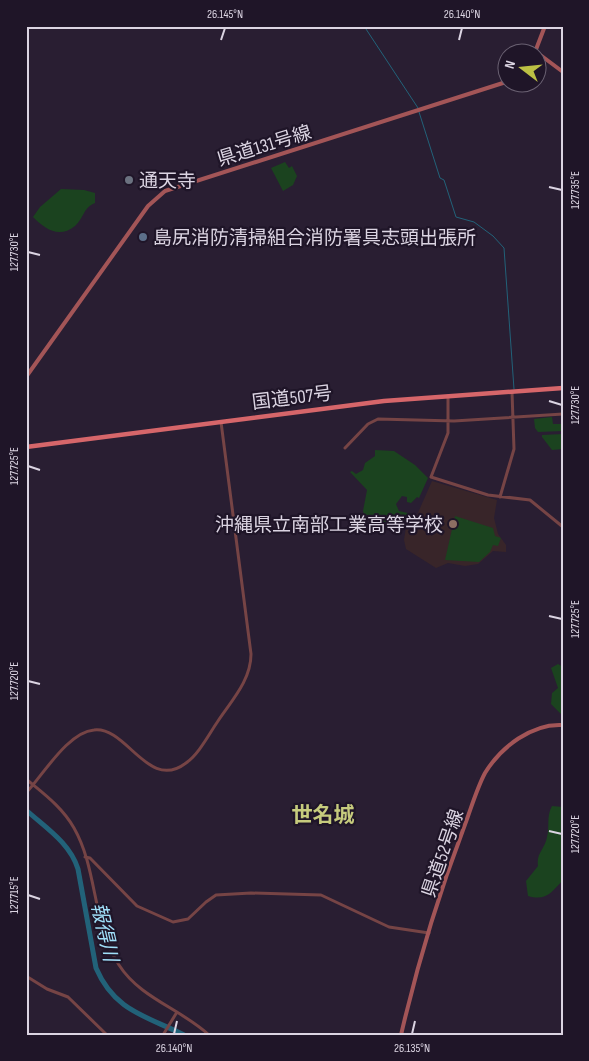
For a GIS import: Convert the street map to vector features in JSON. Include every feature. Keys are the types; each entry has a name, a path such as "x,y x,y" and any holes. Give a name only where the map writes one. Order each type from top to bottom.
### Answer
{"highway":[{"name":"国道507号","path":"26,447 384,401 563,388"}],"main road":[{"path":"539,42 545,26"},
{"path":"546,60 563,72"},
{"name":"県道131号線","path":"26,377 148,206 165,191 496,85"},
{"name":"県道52号線","path":"401,1035 429,933 451,863 485,774 498,757 527,732 545,726 563,725"}],"street":[{"path":"500,497 514,449 512,392"},
{"path":"448,396 449,421 445,444 431,476 500,497 523,498 533,501 563,527"},
{"path":"345,448 368,424 378,419 449,421 563,414"},
{"path":"26,793 71,742 86,732 94,730 111,734 150,766 167,769 182,766 190,760 208,736 246,678 251,654 221,422"},
{"path":"26,779 67,817 77,834 85,857 104,933 117,963 136,984 209,1035"},
{"path":"85,857 90,858 142,909 173,922 188,919 216,895 251,893 321,895 389,927 429,933"},
{"path":"26,976 46,989 68,997 107,1035"},
{"path":"163,1035 177,1012"}],"shaded area":[{"name":"沖縄県立南部工業高等学校","path":"432,481 497,500 494,518 498,534 506,545 506,552 493,551 478,564 465,566 448,563 436,568 406,549 404,540 406,527 417,515"}],"green space":[{"path":"285,162 289,168 292,166 297,176 293,185 283,191 271,168"},
{"path":"61,189 84,190 95,193 95,203 86,210 75,226 69,230 58,232 47,229 33,217 40,207"},
{"path":"552,417 553,424 563,424 563,431 538,432 535,428 534,419"},
{"path":"563,434 563,449 552,450 542,437 542,435"},
{"path":"375,450 394,451 415,465 428,478 419,498 417,497 411,503 407,502 407,497 402,496 396,504 399,511 412,514 407,519 396,524 365,518 363,511 367,490 350,472 352,471 356,474 363,470 365,463 375,456"},
{"path":"455,516 493,528 495,536 501,538 498,546 493,545 490,552 479,562 445,560"},
{"path":"558,664 563,667 563,716 551,704 552,693 558,688 551,668"},
{"path":"552,806 563,807 563,880 544,897 528,896 526,881 538,866 539,854 547,837 549,814"}],"waterway":[{"path":"364,26 418,108"},
{"path":"419,112 440,178 444,180 456,217 474,222 493,236 504,248 514,389"},
{"name":"報得川","path":"26,810 56,836 74,860 78,869 96,968 104,983 122,1004 184,1035"}],"place":[{"name":"通天寺","path":"129,180"},
{"name":"島尻消防清掃組合消防署具志頭出張所","path":"143,237"},
{"name":"沖縄県立南部工業高等学校","path":"453,524"}],"district":[{"name":"世名城","path":"323,815"}]}
